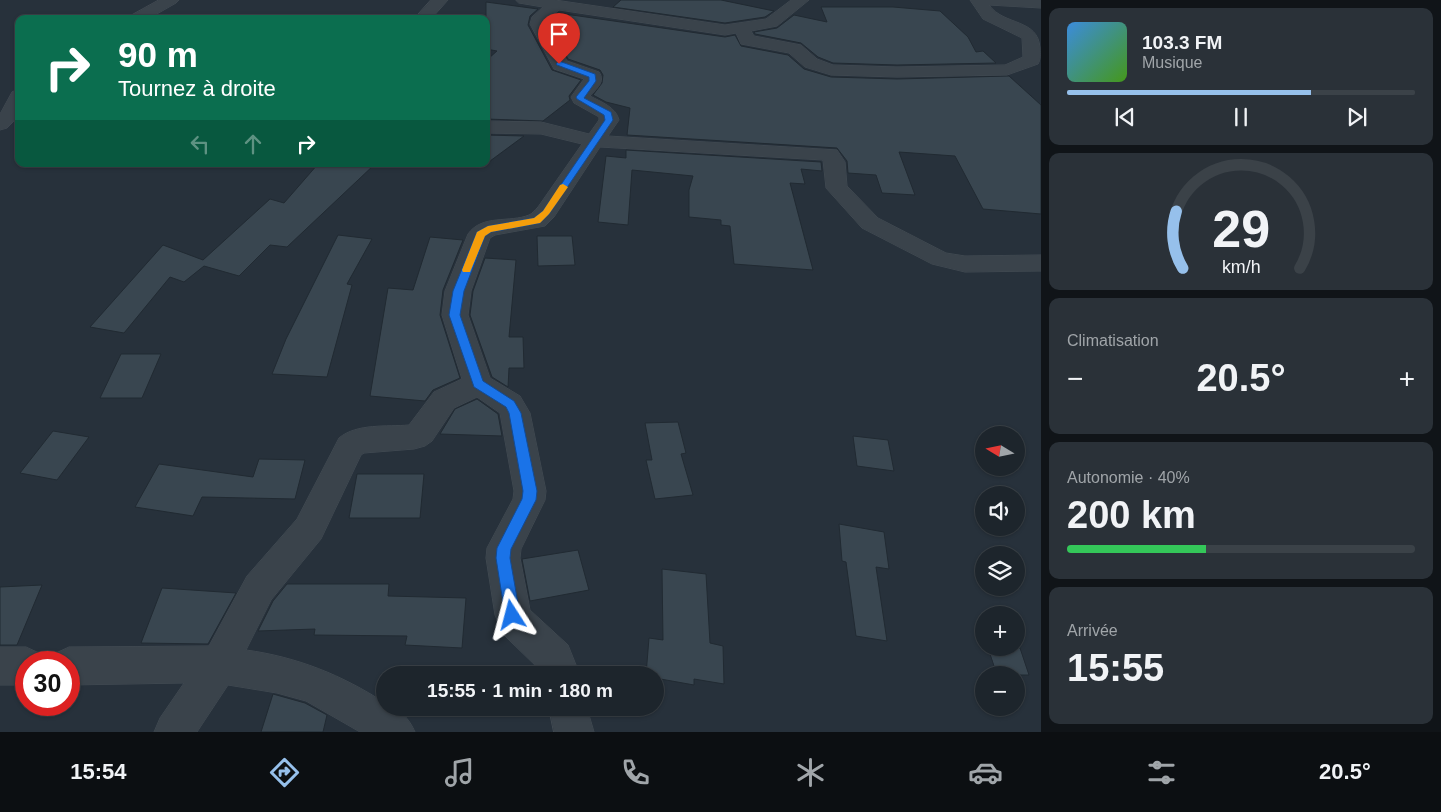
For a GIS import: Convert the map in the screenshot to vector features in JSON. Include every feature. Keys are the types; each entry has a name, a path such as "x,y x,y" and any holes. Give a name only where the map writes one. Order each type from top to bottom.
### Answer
{"street":[{"path":"143,15 171,0"},
{"path":"426,15 440,0"},
{"path":"524,0 725,30 742,29 771,23 801,0"},
{"path":"742,29 747,40 796,49 811,63 831,70 897,72 1007,70 1032,60 1031,38 1028,34 989,16 978,0"},
{"path":"978,0 1041,3"},
{"path":"555,5 538,20 538,24 560,65 593,76 593,81 580,99 608,114 609,117 546,212 537,221 488,229 480,234 458,291 455,315 478,384 510,404 515,413 530,491 529,500 504,548 503,558 512,615 518,624 555,658 558,666"},
{"path":"0,103 15,96"},
{"path":"0,124 9,116 15,103"},
{"path":"490,127 541,128 594,141 830,154 833,157 836,168 837,188 870,222 908,243 940,259 957,262 1041,263"},
{"path":"174,732 219,665 259,588 309,529 318,515 350,447 357,441 414,436 421,433 444,400 478,384"},
{"path":"80,666 219,665 271,672 307,682 334,694 395,732"},
{"path":"0,666 15,666"},
{"path":"570,716 574,732"}],"building":[{"path":"621,0 721,0 774,11 765,17 725,23 613,7"},
{"path":"486,2 538,9 530,16 528,25 552,70 581,80 569,96 570,100 543,121 490,119 490,57 497,51 490,50 490,15 486,15"},
{"path":"821,7 893,7 940,11 968,37 976,52 983,51 996,63 897,65 833,63 818,57 801,43 755,34 754,32 777,28 794,15 827,22"},
{"path":"558,13 725,37 735,35 741,46 788,55 804,69 831,77 897,79 1009,76 1041,105 1041,214 983,209 955,156 899,152 915,195 882,193 876,175 848,173 847,161 837,148 627,135 630,108 606,102 593,95 602,83 603,75 600,70 568,59 548,21"},
{"path":"490,135 524,136 490,161"},
{"path":"626,150 821,162 822,171 801,169 805,184 790,183 813,270 734,264 730,226 721,225 721,220 689,217 689,190 693,176 632,170 628,225 598,222 606,156 626,158"},
{"path":"315,167 372,167 287,247 270,245 239,276 204,266 184,282 170,277 124,333 90,327 163,245 203,260 270,199 284,203"},
{"path":"338,235 372,239 347,284 352,285 327,377 272,374 286,339"},
{"path":"537,236 572,236 575,265 538,266"},
{"path":"430,237 463,240 443,290 440,315 460,378 433,390 425,401 370,396 388,288 413,290"},
{"path":"485,258 516,260 509,337 523,337 524,368 509,368 508,387 492,377 470,315 473,291"},
{"path":"121,354 161,354 142,398 100,398"},
{"path":"477,399 498,414 502,436 440,434 455,409"},
{"path":"678,422 686,453 681,454 693,495 655,499 646,460 652,460 645,423"},
{"path":"53,431 89,437 57,480 20,473"},
{"path":"853,436 888,440 894,471 857,466"},
{"path":"259,459 305,460 295,499 202,497 193,516 135,507 159,464 253,477"},
{"path":"357,474 424,474 420,518 349,518"},
{"path":"839,524 884,532 889,569 876,567 887,641 856,636 846,562 842,561"},
{"path":"578,550 589,590 530,601 522,559"},
{"path":"662,569 706,574 710,643 723,646 724,684 694,679 694,685 664,680 664,666 647,666 649,638 663,640"},
{"path":"287,584 389,584 388,596 466,598 462,648 405,645 407,636 314,635 315,629 258,631 273,601"},
{"path":"42,585 17,645 0,645 0,587"},
{"path":"162,588 236,593 208,644 141,643"},
{"path":"991,656 1023,656 1029,675 1025,675 1025,666 994,666"},
{"path":"273,694 305,703 327,715 323,732 261,732"}],"slow traffic":[{"path":"467,270 480,234 488,229 537,221 546,212 563,187"}],"route":[{"path":"512,615 503,558 504,548 529,500 530,491 519,432 515,413 510,404 478,384 455,315 458,291 480,234 488,229 537,221 546,212 609,120 608,114 580,99 593,81 593,76 559,64"}]}
